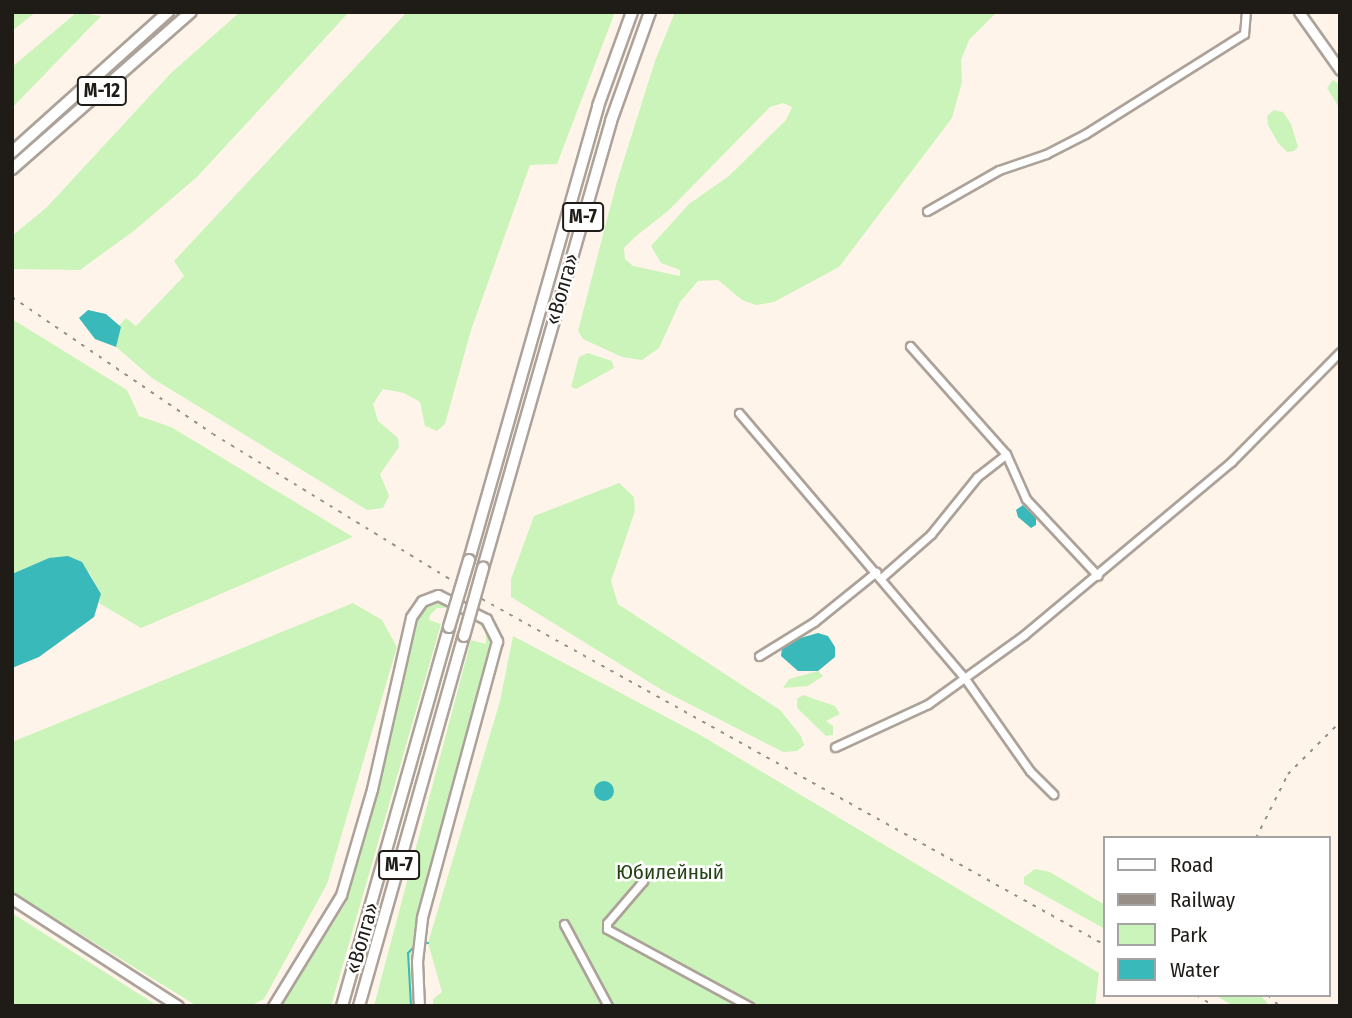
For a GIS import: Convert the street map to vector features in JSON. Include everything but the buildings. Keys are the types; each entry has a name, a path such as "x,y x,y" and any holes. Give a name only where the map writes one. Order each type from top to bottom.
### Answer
{"highway":[{"name":"М-12","path":"12,152 168,12"},
{"name":"М-12","path":"12,169 191,12"},
{"name":"«Волга»","path":"342,1006 587,145 632,12"},
{"name":"«Волга»","path":"360,1006 611,121 650,12"}],"main road":[{"path":"1299,12 1340,70"},
{"path":"273,1006 341,895 372,789 411,617 422,601 438,595 486,619 494,627 497,641 422,918 417,961 419,1006"},
{"path":"12,899 178,1006"}],"street":[{"path":"927,211 1016,161 1046,154 1085,134 1244,34 1246,12"},
{"path":"910,346 1006,454 1026,499 1098,576"},
{"path":"835,747 928,704 966,680 1098,576 1231,462 1340,352"},
{"path":"739,413 966,680 1030,771 1053,794"},
{"path":"759,656 814,622 931,534 977,477 1006,454"},
{"path":"646,872 607,929 749,1006"},
{"path":"564,924 608,1006"}],"green space":[{"path":"12,12 36,12 12,31"},
{"path":"77,12 101,16 12,108 12,67"},
{"path":"240,12 349,12 197,177 135,230 80,270 12,269 12,236 47,207 171,73"},
{"path":"407,12 615,12 557,164 530,165 471,330 445,424 437,431 425,426 420,402 404,393 383,389 373,404 378,421 398,438 399,447 380,474 389,496 383,508 367,510 152,378 107,339 126,318 136,326 184,276 174,261"},
{"path":"675,12 997,12 969,40 961,60 962,82 952,118 839,267 774,302 756,305 742,300 718,280 698,281 680,302 659,348 642,360 622,357 583,339 578,331 616,185 655,61","holes":["783,103 792,107 786,120 729,176 689,204 651,246 661,263 680,270 680,276 633,266 625,259 624,248 669,210 770,107"]},
{"path":"1333,80 1340,85 1340,109 1327,88"},
{"path":"1274,110 1283,112 1291,124 1298,147 1294,151 1287,152 1278,143 1268,125 1267,116"},
{"path":"12,319 127,390 139,416 171,427 353,537 141,628 99,603 101,594 89,572 49,558 12,574"},
{"path":"588,353 612,361 614,368 576,389 571,387 579,357"},
{"path":"619,483 634,497 635,511 611,581 618,604 780,710 801,736 804,745 797,751 783,752 662,690 511,597 511,579 534,516"},
{"path":"436,601 447,602 446,608 437,608 430,615 429,620 441,624 331,1006 281,1006 346,903 415,623 423,608"},
{"path":"353,603 382,620 397,647 327,884 264,999 250,1006 197,1006 12,892 12,742"},
{"path":"476,620 488,629 492,645 417,918 410,961 414,1006 374,1006 471,640 486,644 486,632"},
{"name":"Юбилейный","path":"513,636 702,736 1099,973 1095,1006 433,1006 433,999 442,992 428,943 500,701"},
{"path":"818,671 823,676 808,686 783,688 789,679"},
{"path":"803,695 835,706 840,714 826,721 833,726 833,735 826,736 797,708 797,699"},
{"path":"1035,869 1050,872 1104,904 1104,928 1024,884 1024,877"},
{"path":"12,913 158,1006 12,1006"},
{"path":"1218,997 1262,997 1270,1006 1233,1006"}],"water":[{"path":"88,310 106,314 121,327 116,347 95,339 79,318"},
{"path":"1023,505 1036,518 1036,525 1031,528 1018,517 1016,510"},
{"path":"68,556 82,562 101,594 94,617 39,657 12,668 12,574 49,558"},
{"path":"818,633 828,636 835,647 835,657 818,671 798,671 781,656 782,648 793,640"},
{"path":"600,781 608,781 614,791 608,801 600,801 594,795 594,787"}],"waterway":[{"path":"421,944 428,943"},
{"path":"411,1006 408,953 416,945"}],"railway":[{"path":"12,297 213,434 482,599 1104,944"},
{"path":"1257,836 1288,774 1340,722"},
{"path":"1199,997 1214,1006"},
{"path":"1270,997 1279,1006"}]}
